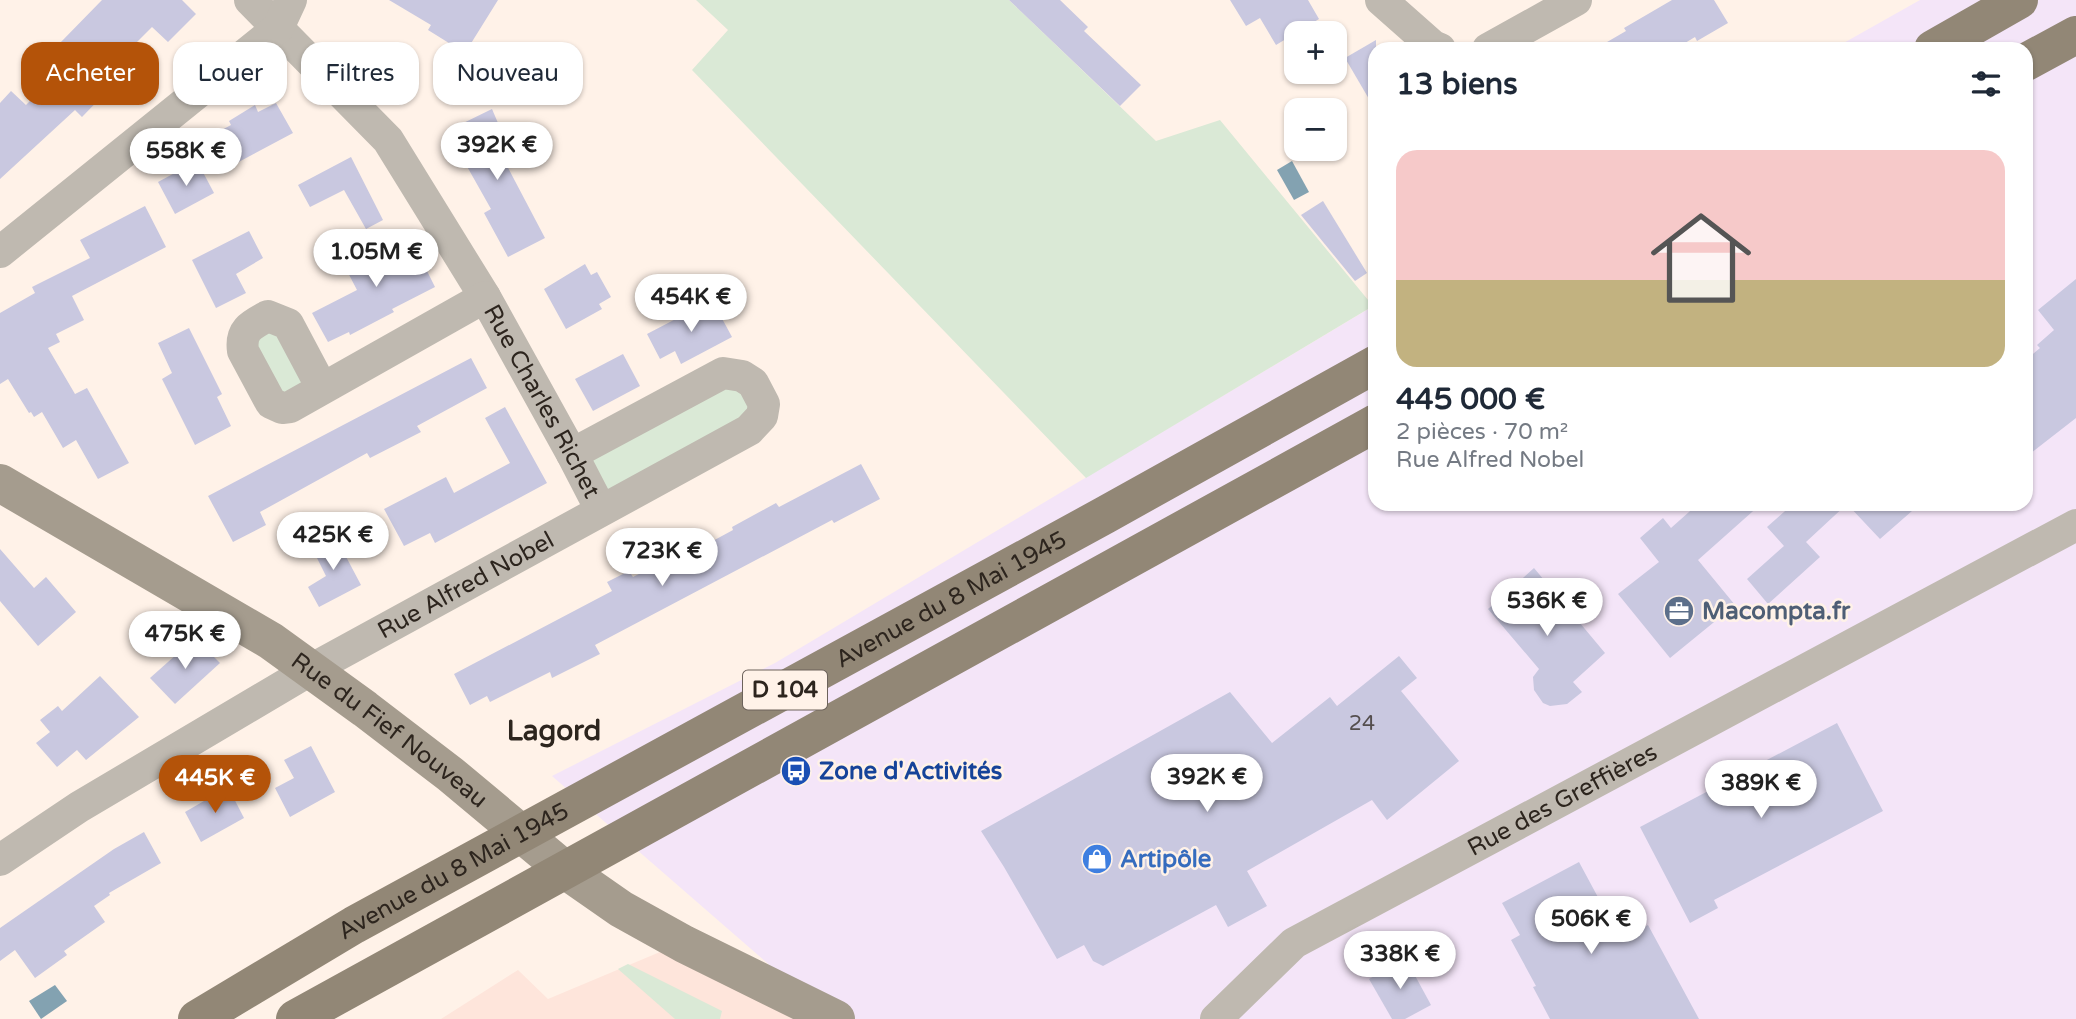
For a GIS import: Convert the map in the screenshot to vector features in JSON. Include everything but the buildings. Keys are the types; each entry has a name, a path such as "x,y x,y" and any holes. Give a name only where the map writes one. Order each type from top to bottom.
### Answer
{"main road":[{"path":"1945,42 2019,0"},
{"path":"2033,58 2076,35"},
{"name":"Avenue du 8 Mai 1945","path":"197,1019 354,925 1105,515 1368,367"},
{"name":"Avenue du 8 Mai 1945","path":"295,1019 1368,427"}],"street":[{"name":"Rue Charles Richet","path":"250,0 284,14 388,140 485,297 601,510"},
{"path":"1381,0 1428,42"},
{"path":"1501,42 1576,0"},
{"path":"0,252 284,14"},
{"path":"322,388 485,297"},
{"name":"Rue Alfred Nobel","path":"0,860 79,807 312,669 749,430 762,416 764,404 753,383 741,376 723,373 572,454"},
{"name":"Rue du Fief Nouveau","path":"0,483 271,641 312,669 450,774 565,870 603,897 684,944 836,1019"},
{"name":"Rue des Greffières","path":"1216,1019 1294,943 2076,525"}],"shaded area":[{"path":"1920,0 2076,0 2076,1019 836,1019 826,1014 552,776 775,663 1368,309 1368,511 2033,511 2033,42 1845,42"},
{"path":"660,952 836,1019 441,1019 518,970 548,999"}],"green space":[{"path":"696,0 1009,0 1156,141 1220,120 1368,300 1368,309 1086,478 692,70 728,30"},
{"path":"268,316 322,388 290,407 245,331"},
{"path":"723,373 764,404 601,510 572,454"},
{"path":"628,964 722,1011 720,1019 675,1019 618,969"}],"water":[{"path":"1292,161 1309,192 1294,200 1277,170"},
{"path":"55,985 67,1001 41,1019 29,1001"}],"place":[{"name":"Macompta.fr","path":"1679,611"},
{"name":"Zone d'Activités","path":"796,771"},
{"name":"Artipôle","path":"1097,859"}],"district":[{"name":"Lagord","path":"554,731"}]}
